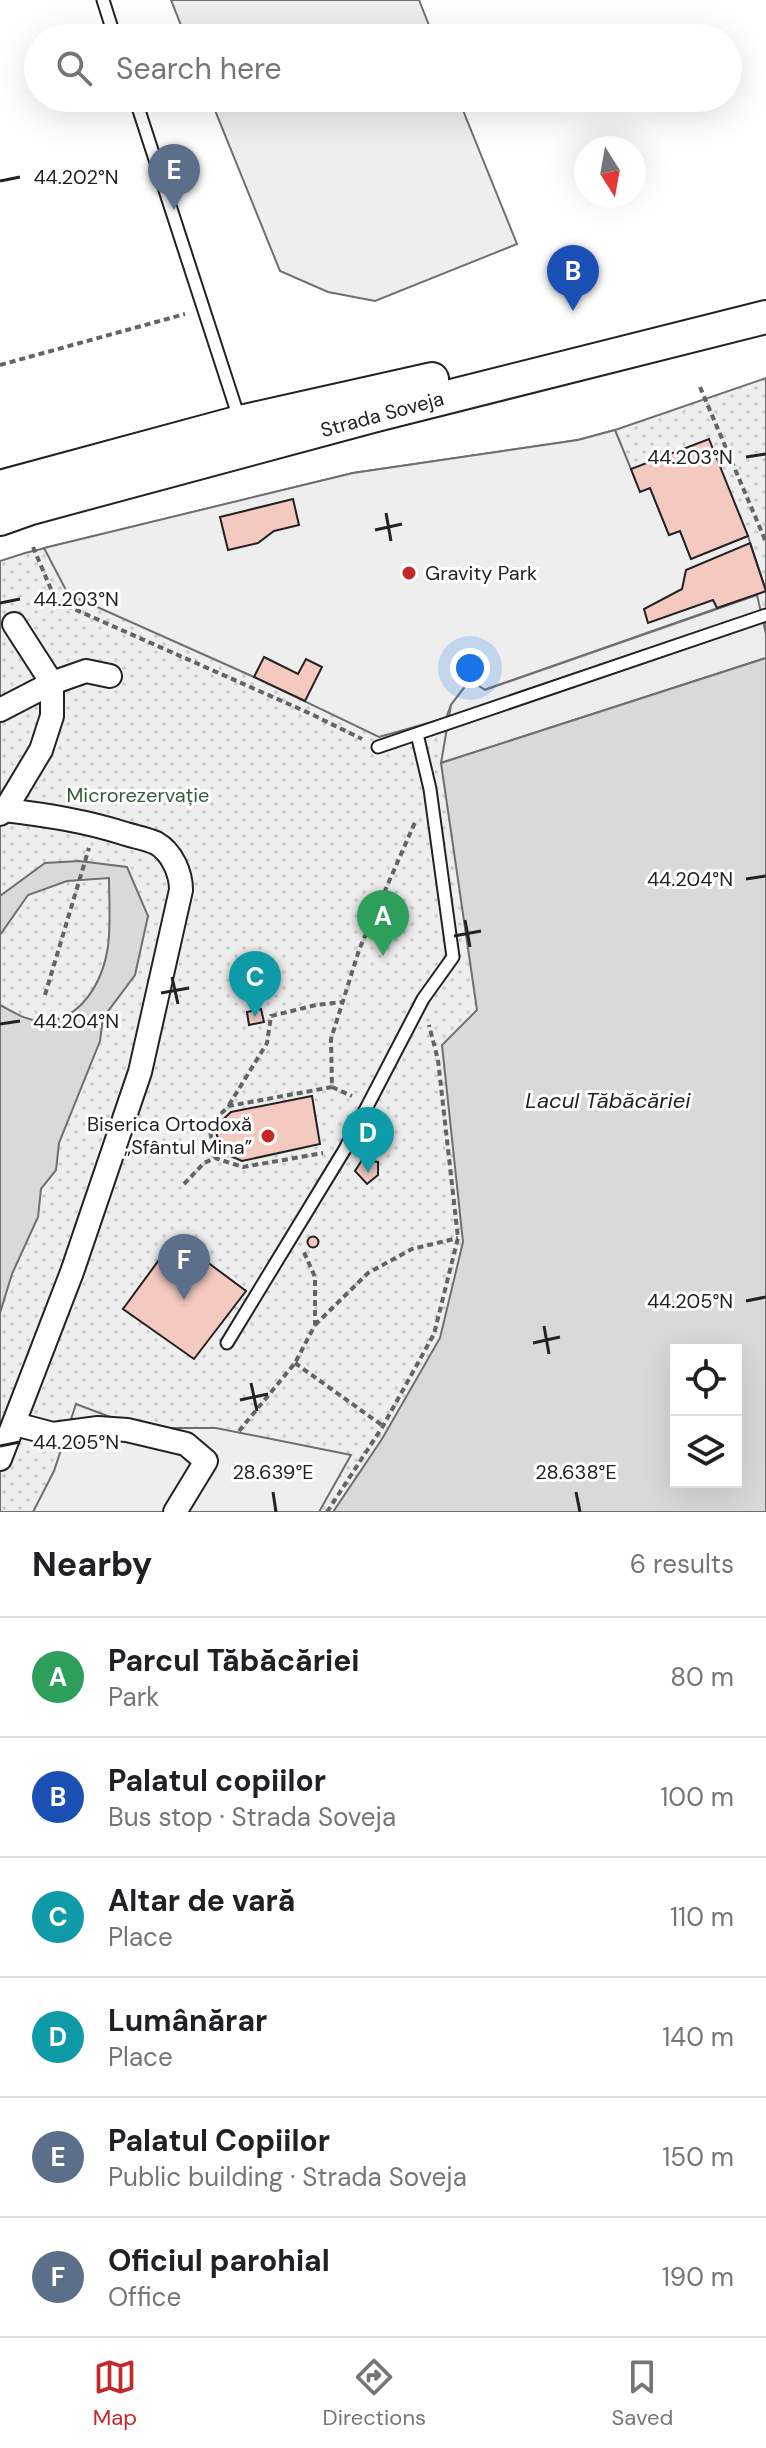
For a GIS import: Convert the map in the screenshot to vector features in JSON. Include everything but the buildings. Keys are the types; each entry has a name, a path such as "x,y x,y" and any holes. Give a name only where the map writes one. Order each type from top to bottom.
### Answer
{"main road":[{"name":"Strada Soveja","path":"0,487 240,422 766,301"},
{"name":"Strada Soveja","path":"0,519 376,415 766,317"}],"street":[{"path":"0,1459 72,1272 140,1072 181,890 181,875 158,844 96,824 2,812 41,750 52,716 52,683 14,624"},
{"path":"0,710 52,683 86,671 110,676"},
{"path":"15,1424 53,1434 98,1428 127,1430 186,1444 206,1461 175,1512"}],"lane":[{"path":"103,0 111,24"},
{"path":"140,112 240,422"},
{"path":"378,747 766,615"},
{"path":"227,1343 345,1149 423,999 453,957 430,789 417,734"}],"path":[{"path":"0,365 203,309"},
{"path":"700,387 766,542"},
{"path":"33,547 56,601 309,713 378,747"},
{"path":"229,1106 332,1087 331,1039 359,950 430,789"},
{"path":"45,995 86,857"},
{"path":"327,1512 383,1426 434,1334 458,1238 438,1060 423,999"},
{"path":"215,1158 209,1125 229,1106 267,1043 271,1016 343,1002"},
{"path":"184,1184 204,1163 215,1158 243,1167 345,1149"},
{"path":"295,1233 315,1277 315,1325"},
{"path":"239,1431 295,1363 315,1325 368,1273 412,1249 458,1238"},
{"path":"295,1363 383,1426"}],"green space":[{"path":"171,0 419,0 428,24 180,24"},
{"path":"216,112 464,112 517,244 375,301 328,292 280,271"},
{"name":"Microrezervație","path":"766,378 766,1512 0,1512 0,561 353,473 578,440"},
{"name":"Gravity Park","path":"615,430 640,491 650,488 669,535 680,531 691,559 748,536 766,591 484,690 470,680 451,705 446,718 379,737 68,594 44,548 353,473 578,440"},
{"path":"76,1404 139,1428 216,1428 351,1455 319,1512 33,1512 54,1471"}],"shaded area":[{"path":"757,595 766,634 766,658 441,763 451,705 470,680 485,690"}],"water":[{"name":"Lacul Tăbăcăriei","path":"766,658 766,1512 333,1512 382,1439 440,1338 463,1242 442,1045 477,1010 441,763"},
{"path":"79,861 127,867 148,916 135,975 103,1018 100,1041 59,1143 56,1170 41,1189 38,1217 12,1274 0,1313 0,1005 29,1019 54,1020 67,1015 88,997 101,973 108,946 109,878 67,881 28,895 0,935 0,896 45,863"}],"place":[{"name":"Palatul Copiilor","path":"174,210"},
{"name":"Palatul copiilor","path":"573,311"},
{"name":"Gravity Park","path":"409,573"},
{"name":"Parcul Tăbăcăriei","path":"383,956"},
{"name":"Altar de vară","path":"255,1017"},
{"name":"Biserica Ortodoxă „Sfântul Mina”","path":"268,1136"},
{"name":"Lumânărar","path":"368,1173"},
{"name":"Oficiul parohial","path":"184,1300"}]}
